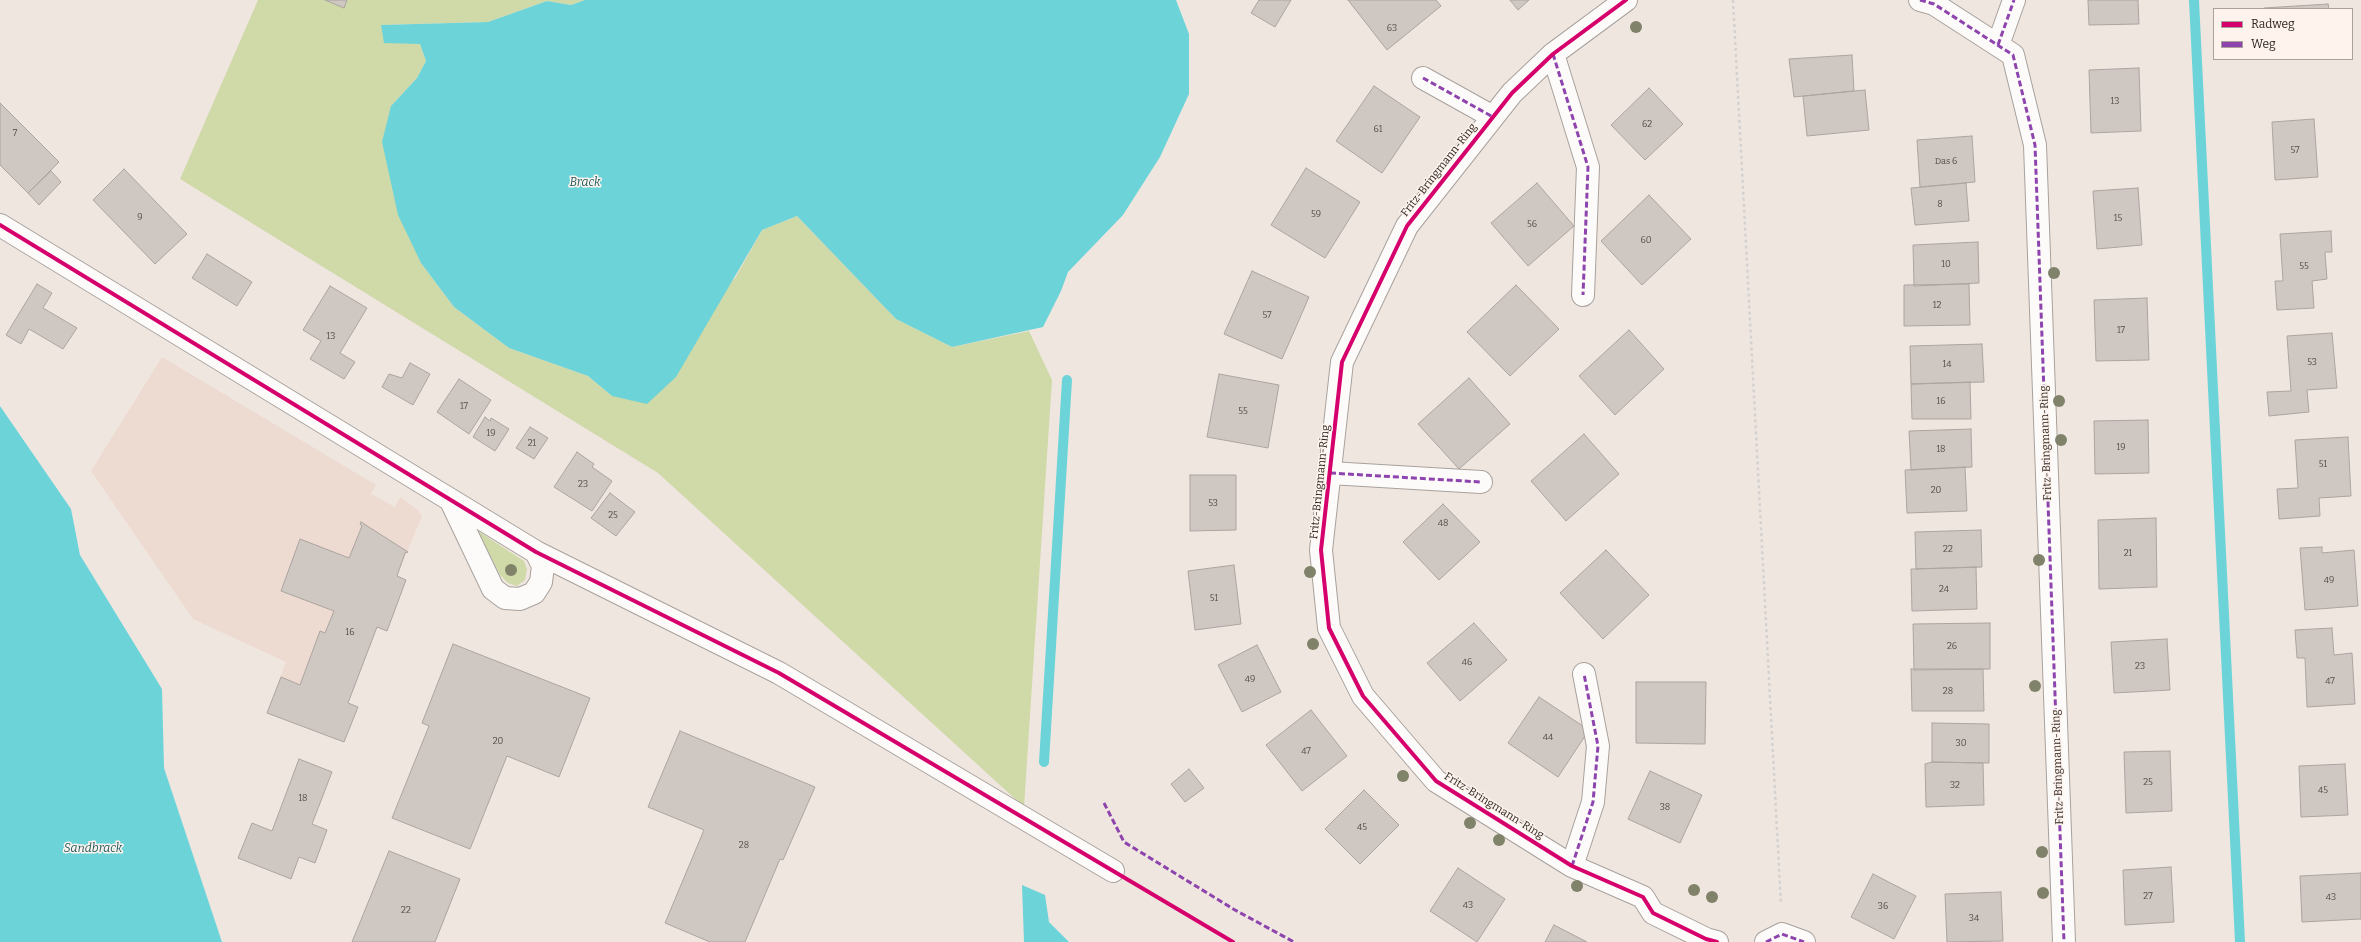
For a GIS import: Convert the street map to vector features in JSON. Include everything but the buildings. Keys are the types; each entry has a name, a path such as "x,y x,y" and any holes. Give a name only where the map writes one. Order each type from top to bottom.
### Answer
{"street":[{"name":"Fritz-Bringmann-Ring","path":"1626,0 1552,54 1512,93 1407,226 1342,362 1321,550 1329,628 1363,696 1436,781 1572,866 1643,896 1653,913 1706,939 1717,942"},
{"name":"Fritz-Bringmann-Ring","path":"1920,0 1934,4 2013,55 2035,145 2064,942"},
{"path":"1998,45 2014,0"},
{"path":"1552,54 1588,167 1583,295"},
{"name":"Fritz-Bringmann-Ring","path":"1423,78 1493,117"},
{"path":"0,226 536,552 779,674 1114,871"},
{"name":"Fritz-Bringmann-Ring","path":"1330,473 1481,482"},
{"path":"451,501 493,589 505,598 520,600 534,593 541,582 543,566 536,552"},
{"path":"1572,866 1594,802 1598,746 1584,674"},
{"path":"1774,938 1804,942"}],"path":[{"path":"1733,0 1774,938"}],"shaded area":[{"path":"162,357 376,485 371,494 395,507 400,497 417,509 422,516 397,576 406,580 387,631 377,628 348,703 358,707 344,742 267,713 286,662 193,619 91,471"}],"green space":[{"path":"258,0 585,0 571,5 547,1 488,22 381,25 420,44 426,61 417,78 391,106 421,263 454,307 509,348 588,376 612,396 735,278 762,230 797,216 896,319 952,347 1029,331 1052,380 1024,807 658,473 180,179"},
{"path":"478,531 524,561 527,569 525,580 517,586 508,583 500,575"}],"water":[{"name":"Brack","path":"585,0 1176,0 1189,34 1189,94 1160,157 1123,215 1068,272 1061,291 1043,327 952,347 896,319 797,216 762,230 676,377 647,404 612,396 588,376 509,348 454,307 421,263 398,215 382,142 391,106 417,78 426,61 420,44 384,43 381,25 488,22 547,1 571,5"},
{"name":"Sandbrack","path":"0,406 71,509 80,555 162,689 164,768 222,942 0,942"},
{"path":"1022,885 1045,895 1049,922 1069,942 1024,942"}],"waterway":[{"path":"2194,0 2240,942"},
{"path":"1044,762 1067,380"}],"marked path":[{"path":"1920,0 1934,4 2013,55 2035,145 2064,942"},
{"path":"1998,45 2014,0"},
{"path":"1553,54 1588,167 1583,295"},
{"path":"1423,78 1493,117"},
{"path":"1330,473 1481,482"},
{"path":"1572,866 1593,802 1598,746 1584,674"},
{"path":"1104,803 1124,842 1235,910 1294,942"},
{"path":"1766,942 1782,934 1804,942"}],"cycle path":[{"path":"1626,0 1553,54 1512,93 1407,226 1342,362 1321,550 1329,628 1363,696 1436,781 1572,866 1643,897 1653,913 1706,939 1717,942"},
{"path":"0,225 536,552 779,673 1233,942"}]}
